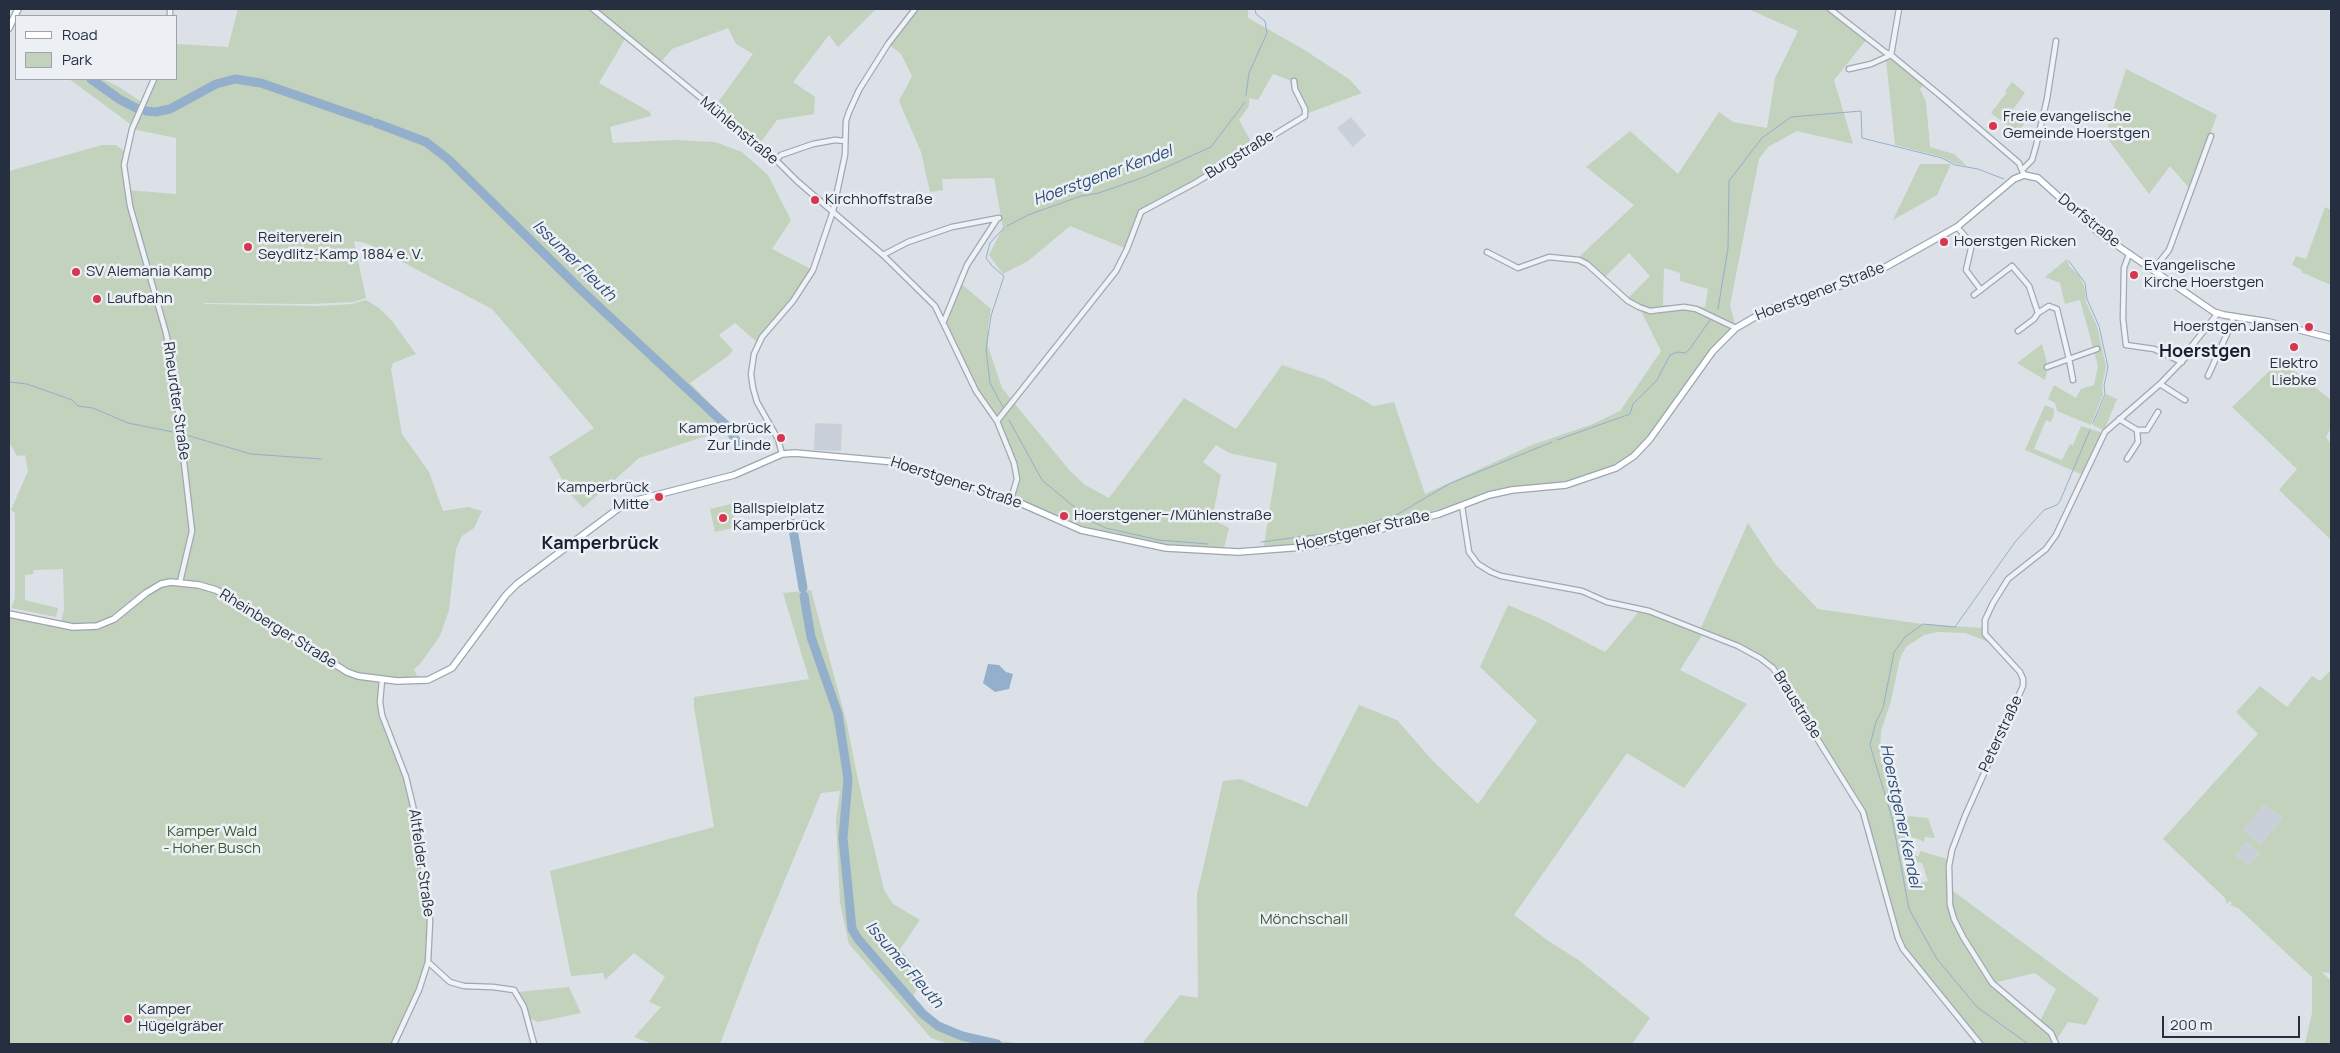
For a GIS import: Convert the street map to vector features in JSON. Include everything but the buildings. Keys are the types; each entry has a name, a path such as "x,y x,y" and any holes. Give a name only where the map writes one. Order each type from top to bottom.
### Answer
{"main road":[{"path":"9,28 15,15"},
{"name":"Hoerstgener Straße","path":"382,680 428,680 444,674 460,659 506,595 517,584 619,508 637,500 734,475 782,454 802,453 895,462 1012,499 1081,530 1110,538 1166,548 1238,552 1304,547 1347,538 1412,522 1489,495 1512,490 1573,483 1597,476 1626,462 1650,439 1713,351 1736,328 1767,310 1869,276 1957,227 2024,172"},
{"name":"Dorfstraße","path":"2024,172 2038,178 2092,227 2218,314 2269,322 2331,338"},
{"name":"Rheinberger Straße","path":"9,614 73,627 97,626 114,619 153,588 170,582 180,582 216,590 347,672 382,680"}],"street":[{"name":"Mühlenstraße","path":"593,9 776,160 797,181 883,255 935,306 976,391 997,421 1014,462 1017,479 1012,499"},
{"path":"782,454 778,439 757,402 751,374 752,360 758,343 765,332 805,284 813,270 833,211 844,155 846,121 859,90 888,44 915,9"},
{"path":"1830,9 1891,55 2009,154 2024,172 2032,160 2036,146 2047,99 2056,41"},
{"path":"1891,55 1899,9"},
{"path":"1849,69 1871,64 1891,55"},
{"name":"Rheurdter Straße","path":"154,80 132,128 124,165 130,206 166,333 175,376 192,531 180,582"},
{"name":"Burgstraße","path":"997,421 1116,270 1127,249 1141,212 1195,183 1305,116 1305,110 1295,89 1294,81"},
{"path":"2153,270 2169,250 2210,136"},
{"path":"776,160 781,155 808,145 829,140 845,141"},
{"path":"883,255 908,242 952,227 998,219 967,265 944,322"},
{"path":"1957,227 1972,244 1966,270 1981,290"},
{"path":"1487,252 1518,268 1549,257 1579,260 1587,264 1628,301 1639,307 1650,311 1684,307 1696,308 1736,328"},
{"path":"2129,254 2124,268 2123,319 2126,345 2154,349 2182,362"},
{"path":"1974,295 2012,266 2029,286 2038,313"},
{"path":"2018,331 2049,306 2057,309 2074,380"},
{"name":"Peterstraße","path":"2056,1044 2051,1034 1992,983 1962,937 1950,905 1949,866 1952,850 1965,816 2023,686 2020,672 1985,634 1985,620 1992,603 2008,579 2052,541 2105,432 2182,362 2218,314"},
{"path":"2208,376 2231,325 2233,316"},
{"path":"2047,367 2097,350"},
{"path":"2160,384 2185,400"},
{"path":"2119,418 2137,430 2147,430 2158,412"},
{"path":"2127,459 2138,442 2137,430"},
{"name":"Braustraße","path":"1462,506 1469,552 1478,564 1491,572 1501,576 1582,591 1607,602 1649,611 1738,646 1768,663 1783,682 1863,812 1894,925 1903,949 1980,1044"},
{"name":"Altfelder Straße","path":"382,680 380,702 382,715 406,777 421,851 430,922 428,962 419,990 394,1044"},
{"path":"428,962 450,982 464,986 514,990 522,1002 534,1044"}],"shaded area":[{"path":"1351,117 1366,135 1353,147 1337,128"},
{"path":"815,423 842,424 841,451 814,450"},
{"path":"2264,804 2282,818 2261,845 2242,830"},
{"path":"2247,842 2260,853 2249,865 2235,855"}],"green space":[{"name":"Kamper Wald - Hoher Busch","path":"238,9 588,9 625,39 599,83 650,112 651,116 610,127 613,143 674,140 715,142 742,152 768,175 791,220 772,249 813,270 805,284 758,343 735,323 719,335 733,350 728,356 690,383 735,429 703,437 639,458 583,508 572,496 549,457 594,428 492,309 366,243 354,241 366,298 354,302 312,304 204,303 203,296 204,304 318,306 352,304 366,300 379,308 392,321 416,354 393,363 391,369 402,434 429,472 443,511 468,507 482,511 474,528 462,536 456,549 449,610 440,636 420,664 414,669 419,681 381,680 380,702 413,806 430,922 426,961 418,989 394,1044 9,1044 9,617 60,625 64,610 63,569 34,570 33,574 25,575 25,600 58,608 56,617 11,608 15,598 15,513 11,510 28,471 25,455 17,456 9,442 9,171 102,145 116,145 125,152 127,190 176,194 176,138 132,129 133,126 70,80 104,80 119,87 143,103 154,80 178,80 178,44 228,47"},
{"path":"597,9 876,9 838,47 829,35 793,82 815,97 814,114 777,120 758,146 713,109 753,54 736,44 728,28 672,49 661,62"},
{"path":"919,9 1248,9 1248,18 1303,49 1349,79 1362,93 1306,114 1294,82 1273,74 1258,100 1249,98 1249,106 1239,120 1253,145 1141,212 1127,249 1070,226 1028,261 1003,274 989,255 1003,228 994,178 942,179 943,190 930,192 921,152 899,101 912,76 901,54 891,46"},
{"path":"1748,9 1830,9 1867,39 1834,80 1853,144 1797,131 1768,147 1759,159 1730,305 1736,328 1724,339 1650,439 1626,462 1580,481 1510,492 1403,524 1347,538 1263,551 1277,463 1229,453 1216,445 1203,462 1221,475 1212,519 1229,528 1223,552 1110,538 1081,530 1011,499 1017,479 1014,463 997,421 976,391 944,321 958,281 991,309 988,327 988,346 1002,388 1070,471 1085,485 1109,498 1184,398 1236,429 1282,365 1324,379 1374,406 1394,402 1425,494 1532,445 1593,424 1620,411 1661,351 1639,307 1627,299 1650,276 1629,253 1604,278 1601,278 1589,262 1578,258 1634,205 1586,167 1630,131 1678,174 1719,112 1733,122 1767,128 1775,78 1798,31","holes":["1664,268 1680,273 1680,281 1708,289 1705,307 1663,305"]},
{"path":"1892,59 1924,84 1920,89 1926,102 1930,147 1954,154 1967,166 1956,164 1942,157 1895,145 1886,60"},
{"path":"2126,69 2217,115 2190,189 2170,166 2149,194 2105,135"},
{"path":"2012,82 2025,93 2011,112 2024,124 2017,133 1991,113"},
{"path":"1920,164 1951,164 1937,195 1893,220"},
{"path":"2325,207 2331,210 2331,285 2301,272 2302,270 2292,265 2296,256 2306,259"},
{"path":"2067,259 2069,266 2079,275 2085,289 2086,302 2097,326 2106,366 2102,387 2103,394 2091,425 2057,411 2055,403 2048,399 2054,385 2076,398 2081,389 2094,385 2098,366 2080,300 2065,304 2060,283 2045,277"},
{"path":"2042,344 2048,367 2045,380 2017,363"},
{"path":"2281,360 2331,400 2331,428 2326,437 2331,444 2330,539 2279,490 2297,469 2232,407"},
{"path":"2106,394 2117,399 2105,428 2101,429 2093,425"},
{"path":"2045,405 2054,409 2054,414 2051,422 2046,420 2034,449 2062,460 2070,444 2073,445 2081,426 2100,432 2101,435 2083,475 2025,450"},
{"name":"Ballspielplatz Kamperbrück","path":"731,504 737,527 715,532 710,509"},
{"name":"Mönchschall","path":"1748,523 1775,564 1818,609 1922,624 1983,628 1984,635 1989,642 1965,633 1938,632 1924,635 1906,647 1900,658 1891,701 1881,731 1880,755 1893,793 1896,815 1928,818 1935,838 1925,837 1924,842 1916,838 1906,837 1904,844 1909,846 1910,855 1919,856 1920,851 1947,859 1949,907 1949,888 2099,999 2086,1025 2068,1022 2056,1044 1970,1044 1975,1039 1903,949 1866,820 1783,682 1784,680 1775,667 1763,657 1704,632 1680,670 1747,704 1684,788 1627,753 1514,915 1547,940 1580,961 1650,1018 1632,1044 1142,1044 1180,995 1198,998 1197,894 1223,781 1240,779 1307,807 1359,705 1397,720 1433,761 1478,804 1537,721 1480,667 1508,605 1541,619 1605,652 1641,609 1700,630","holes":["1902,860 1922,863 1928,881 1908,886","2035,973 2056,989 2039,1023 1993,983"]},
{"path":"811,590 847,724 884,890 893,904 920,920 900,949 924,977 912,998 940,1024 990,1040 1025,1044 949,1044 931,1038 849,944 840,903 836,820 840,791 821,793 759,942 720,1044 652,1044 634,1037 661,1007 649,1002 665,977 634,953 605,980 603,973 571,976 550,871 714,827 694,707 694,697 809,679 783,593"},
{"path":"2331,670 2331,973 2322,972 2331,981 2331,1044 2305,1044 2312,1013 2312,977 2238,908 2230,905 2232,903 2230,901 2227,904 2225,898 2163,839 2258,734 2236,712 2260,686 2287,707 2312,676 2320,681","holes":["2264,804 2282,818 2261,845 2243,830","2247,842 2260,853 2249,865 2235,855"]},
{"path":"569,987 581,1013 538,1022 529,1018 518,992"}],"water":[{"path":"988,664 999,665 1006,672 1013,674 1009,689 995,692 983,683"}],"waterway":[{"name":"Hoerstgener Kendel","path":"1246,95 1249,73 1267,33 1265,21 1256,14 1255,9"},
{"name":"Issumer Fleuth","path":"146,111 156,112 170,109 216,84 235,79 261,83 370,121"},
{"name":"Issumer Fleuth","path":"92,80 119,99 136,108"},
{"name":"Hoerstgener Kendel","path":"1007,226 1028,215 1081,196 1099,193 1144,177 1211,147 1245,102"},
{"name":"Hoerstgener Kendel","path":"1718,309 1728,248 1729,181 1762,138 1791,117 1861,111 1862,138 1942,158 1955,165 1978,169 2004,179"},
{"name":"Issumer Fleuth","path":"376,123 426,142 448,159 580,289 726,425 737,442"},
{"name":"Hoerstgener Kendel","path":"1003,407 990,383 986,349 991,316 1004,276 986,258 990,243 1004,228"},
{"name":"Hoerstgener Kendel","path":"2069,261 2085,283 2087,299 2099,326 2108,367 2104,386 2105,394 2093,423"},
{"name":"Hoerstgener Kendel","path":"1557,440 1630,414 1633,404 1657,380 1670,355 1677,352 1685,353 1689,350 1710,320"},
{"path":"9,382 27,384 72,400 78,406 93,408 128,423 178,433"},
{"name":"Hoerstgener Kendel","path":"1009,420 1042,480 1091,521 1106,528 1159,540 1208,544"},
{"name":"Hoerstgener Kendel","path":"2028,1044 1977,1007 1937,959 1909,909 1892,818 1870,745 1876,722 1883,708 1894,652 1905,637 1923,624 1955,627 2015,542 2044,510 2057,505 2060,501 2090,430"},
{"path":"186,435 251,454 321,459"},
{"name":"Hoerstgener Kendel","path":"1261,542 1345,531 1398,514 1449,484 1552,442"},
{"name":"Issumer Fleuth","path":"792,523 803,588"},
{"name":"Issumer Fleuth","path":"804,596 811,637 838,714 848,779 843,838 852,929 858,939 923,1014 938,1026 962,1036 997,1044"}],"place":[{"name":"Freie evangelische Gemeinde Hoerstgen","path":"1993,126"},
{"name":"Kirchhoffstraße","path":"815,200"},
{"name":"Hoerstgen Ricken","path":"1944,242"},
{"name":"Reiterverein Seydlitz-Kamp 1884 e. V.","path":"248,247"},
{"name":"SV Alemania Kamp","path":"76,272"},
{"name":"Evangelische Kirche Hoerstgen","path":"2134,275"},
{"name":"Laufbahn","path":"97,299"},
{"name":"Hoerstgen Jansen","path":"2309,327"},
{"name":"Elektro Liebke","path":"2294,347"},
{"name":"Kamperbrück Zur Linde","path":"781,438"},
{"name":"Kamperbrück Mitte","path":"659,497"},
{"name":"Hoerstgener−/Mühlenstraße","path":"1064,516"},
{"name":"Ballspielplatz Kamperbrück","path":"723,518"},
{"name":"Kamper Hügelgräber","path":"128,1019"}],"district":[{"name":"Hoerstgen","path":"2205,352"},
{"name":"Kamperbrück","path":"600,544"}]}
